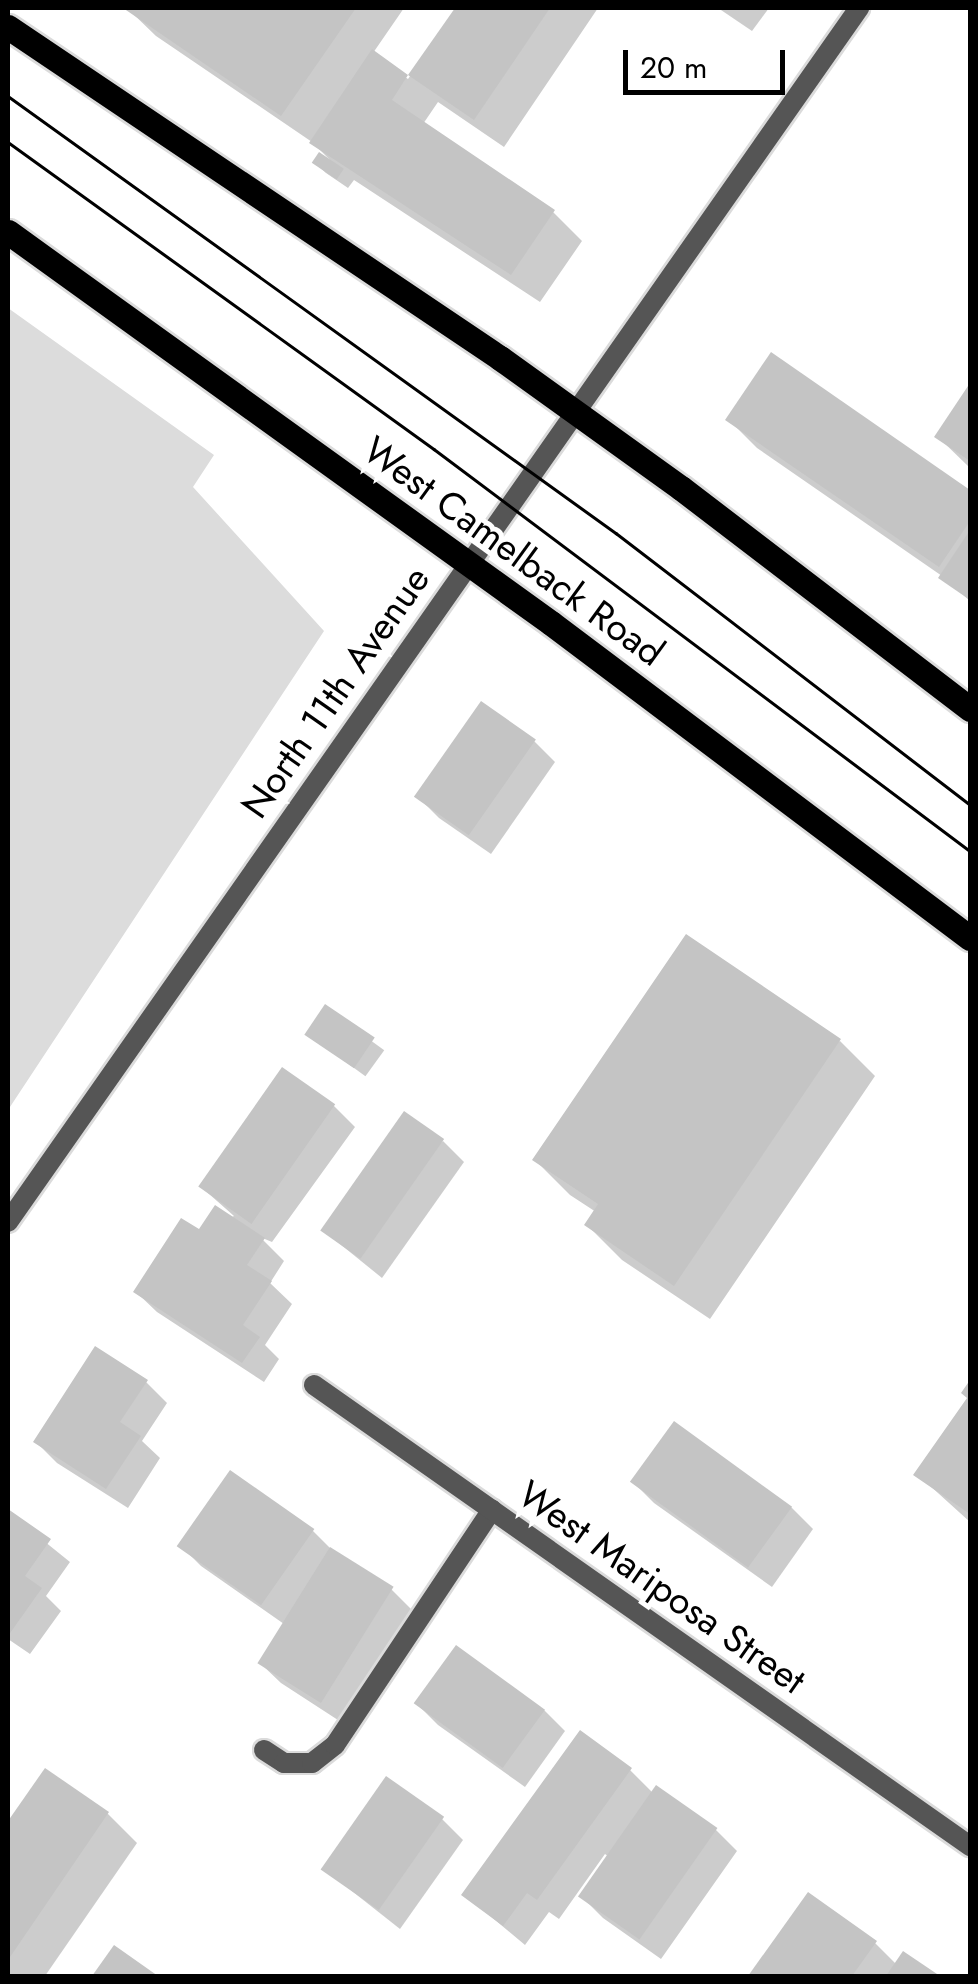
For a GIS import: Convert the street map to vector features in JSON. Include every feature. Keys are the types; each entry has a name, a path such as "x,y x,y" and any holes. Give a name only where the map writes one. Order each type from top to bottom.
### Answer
{"main road":[{"path":"8,27 576,412 970,709"},
{"name":"West Camelback Road","path":"8,232 468,562 970,938"}],"street":[{"name":"North 11th Avenue","path":"8,1222 859,8"},
{"name":"West Mariposa Street","path":"314,1385 970,1846"},
{"path":"264,1750 284,1764 312,1763 335,1745 492,1510"}],"shaded area":[{"path":"8,308 214,455 193,487 324,631 8,1110"}],"building":[{"path":"123,8 356,8 281,116"},
{"path":"455,8 550,8 474,120 408,75"},
{"path":"372,49 408,75 392,100 555,210 511,275 309,143"},
{"path":"319,152 344,169 337,180 312,163"},
{"path":"771,352 970,490 970,521 939,567 725,420"},
{"path":"970,383 970,461 934,437"},
{"path":"970,530 970,600 938,578"},
{"path":"481,701 536,739 469,835 414,797"},
{"path":"686,934 841,1039 674,1286 584,1225 598,1204 532,1160"},
{"path":"325,1004 375,1038 354,1068 304,1035"},
{"path":"282,1067 335,1104 252,1224 198,1187"},
{"path":"404,1111 444,1139 360,1259 320,1231"},
{"path":"215,1205 265,1238 247,1265 272,1281 243,1325 260,1337 242,1363 133,1292 181,1218 199,1229"},
{"path":"95,1346 148,1380 120,1422 141,1436 106,1489 33,1442"},
{"path":"970,1380 970,1514 913,1475 967,1398 961,1393"},
{"path":"674,1421 792,1507 748,1567 630,1482"},
{"path":"230,1470 314,1529 261,1605 177,1546"},
{"path":"8,1509 51,1539 25,1576 42,1588 8,1636"},
{"path":"330,1547 394,1587 321,1703 257,1663"},
{"path":"456,1645 545,1710 503,1768 414,1703"},
{"path":"580,1730 632,1768 537,1900 527,1893 503,1926 461,1895"},
{"path":"45,1768 109,1812 8,1960 8,1821"},
{"path":"386,1776 444,1817 379,1910 321,1869"},
{"path":"656,1785 717,1828 639,1939 578,1896"},
{"path":"808,1892 877,1941 852,1976 748,1976"},
{"path":"114,1945 158,1976 92,1976"},
{"path":"903,1951 940,1976 886,1976"}],"tram line":[{"path":"8,96 616,533 970,805"},
{"path":"8,142 434,449 970,851"}]}
